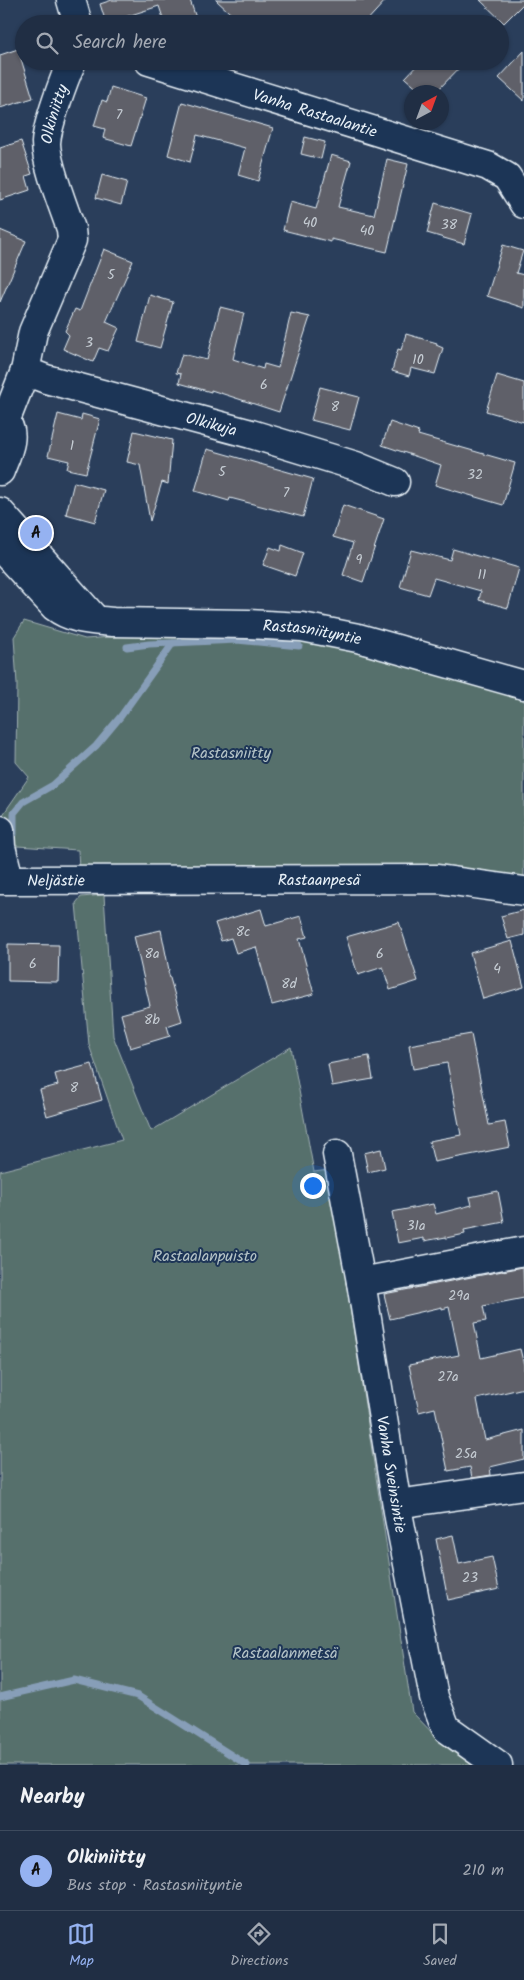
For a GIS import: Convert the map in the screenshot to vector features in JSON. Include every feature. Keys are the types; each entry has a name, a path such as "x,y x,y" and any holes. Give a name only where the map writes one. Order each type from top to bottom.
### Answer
{"street":[{"path":"71,0 75,15"},
{"name":"Olkiniitty","path":"0,472 11,435 10,427 3,423 25,371 33,332 72,240 71,229 48,156 46,143 51,121 69,70"},
{"name":"Vanha Rastaalantie","path":"178,70 488,166 507,177 524,204"},
{"name":"Olkikuja","path":"25,371 46,379 258,436 356,466 395,482"},
{"path":"0,512 95,619"},
{"name":"Rastasniityntie","path":"0,547 55,608 64,614 79,619 113,622 248,624 302,627 358,638 524,685"},
{"path":"0,830 5,880"},
{"name":"Rastaanpesä","path":"113,880 438,879 524,891"},
{"name":"Neljästie","path":"5,880 113,880"},
{"name":"Vanha Sveinsintie","path":"337,1154 361,1282 397,1504 434,1697 446,1728 498,1765"},
{"path":"361,1282 524,1251"},
{"path":"397,1504 524,1486"}],"green space":[{"name":"Rastasniitty","path":"24,621 85,639 152,634 315,639 524,696 524,883 79,870 78,850 17,846 17,879 0,819 29,777 16,762 17,684 14,637"},
{"path":"104,895 113,1036 151,1131 291,1047 314,1172 329,1170 412,1712 446,1747 472,1765 0,1765 0,1171 122,1140 89,1045 76,903 81,897"}],"building":[{"path":"112,0 190,0 195,15 162,15 159,6 131,15 103,15 100,4"},
{"path":"216,0 386,0 372,15 232,15"},
{"path":"480,0 524,0 524,3 509,18 509,15 496,15"},
{"path":"15,50 15,70 24,70 33,98 0,108 0,55"},
{"path":"524,51 524,101 499,78 506,70 509,70 509,67"},
{"path":"413,70 457,70 443,85 413,85 405,78"},
{"path":"111,87 146,98 131,146 103,138 105,129 94,126 102,100 107,102"},
{"path":"182,102 273,128 258,181 238,175 245,148 197,135 190,162 168,155"},
{"path":"305,137 325,142 321,159 301,154"},
{"path":"21,141 32,174 26,176 30,190 0,200 0,148"},
{"path":"331,155 351,161 338,207 374,215 387,159 408,164 387,252 331,239 331,242 283,230 290,202 316,209"},
{"path":"102,175 127,182 121,205 96,198"},
{"path":"435,203 472,214 464,244 427,233"},
{"path":"0,230 26,241 0,302"},
{"path":"503,245 523,251 516,273 524,275 524,308 487,296"},
{"path":"104,249 133,261 106,322 119,328 108,351 99,348 93,362 63,349 69,335 65,331 75,309 80,311"},
{"path":"150,295 173,302 160,348 138,342"},
{"path":"220,307 244,313 233,359 263,369 264,364 278,368 291,313 310,317 279,412 211,390 211,392 179,383 181,374 176,373 182,354 207,360"},
{"path":"406,334 437,343 436,345 443,348 435,374 411,368 409,376 392,371 398,349 401,350"},
{"path":"497,375 524,383 524,422 486,411"},
{"path":"320,387 359,397 350,430 311,420"},
{"path":"58,414 81,420 82,414 100,419 86,473 67,469 69,461 48,456"},
{"path":"390,422 419,432 418,435 515,463 503,505 435,485 441,465 382,445"},
{"path":"134,431 172,440 168,484 162,482 150,521 140,465 127,462"},
{"path":"207,449 313,479 303,517 230,498 229,501 195,491"},
{"path":"74,482 104,490 95,522 66,514"},
{"path":"343,505 384,519 363,582 343,575 353,543 333,537"},
{"path":"282,545 303,553 295,576 263,565 270,547 281,551"},
{"path":"453,549 519,568 508,608 479,600 481,591 434,578 428,595 400,587 411,550 450,560"},
{"path":"261,909 266,926 301,916 307,937 299,939 314,994 272,1005 256,947 236,953 231,938 221,941 215,923"},
{"path":"524,910 524,935 508,939 501,916"},
{"path":"399,922 418,981 390,990 383,967 358,975 346,937"},
{"path":"161,930 168,971 182,1021 167,1026 170,1036 130,1048 121,1014 150,1006 134,936"},
{"path":"512,941 524,987 483,999 470,953"},
{"path":"8,944 59,945 58,982 8,981"},
{"path":"471,1034 489,1125 505,1122 510,1147 434,1162 429,1141 461,1135 447,1063 413,1069 409,1045"},
{"path":"369,1056 373,1079 332,1086 328,1064"},
{"path":"92,1064 102,1100 47,1116 40,1090 58,1085 55,1074"},
{"path":"381,1149 385,1168 368,1172 364,1153"},
{"path":"498,1191 504,1222 464,1230 465,1234 446,1238 424,1241 424,1238 398,1243 392,1212 433,1204 436,1214 472,1205 470,1197"},
{"path":"523,1267 524,1298 483,1306 486,1321 474,1323 481,1358 520,1349 524,1365 524,1388 477,1399 485,1440 524,1430 524,1459 490,1467 491,1475 472,1478 470,1467 448,1471 435,1408 419,1412 409,1365 459,1355 449,1307 390,1319 384,1294"},
{"path":"453,1535 459,1564 492,1557 499,1589 448,1600 436,1539"}],"waterway":[{"path":"127,647 149,644 237,640 299,646"},
{"path":"14,834 14,813 23,802 53,785 96,746 121,716 173,643"},
{"path":"0,1697 74,1680 138,1696 247,1765"}],"place":[{"name":"Olkiniitty","path":"36,533"}],"park label":[{"name":"Rastaalanpuisto","path":"205,1255"},
{"name":"Rastaalanmetsä","path":"285,1652"}]}
